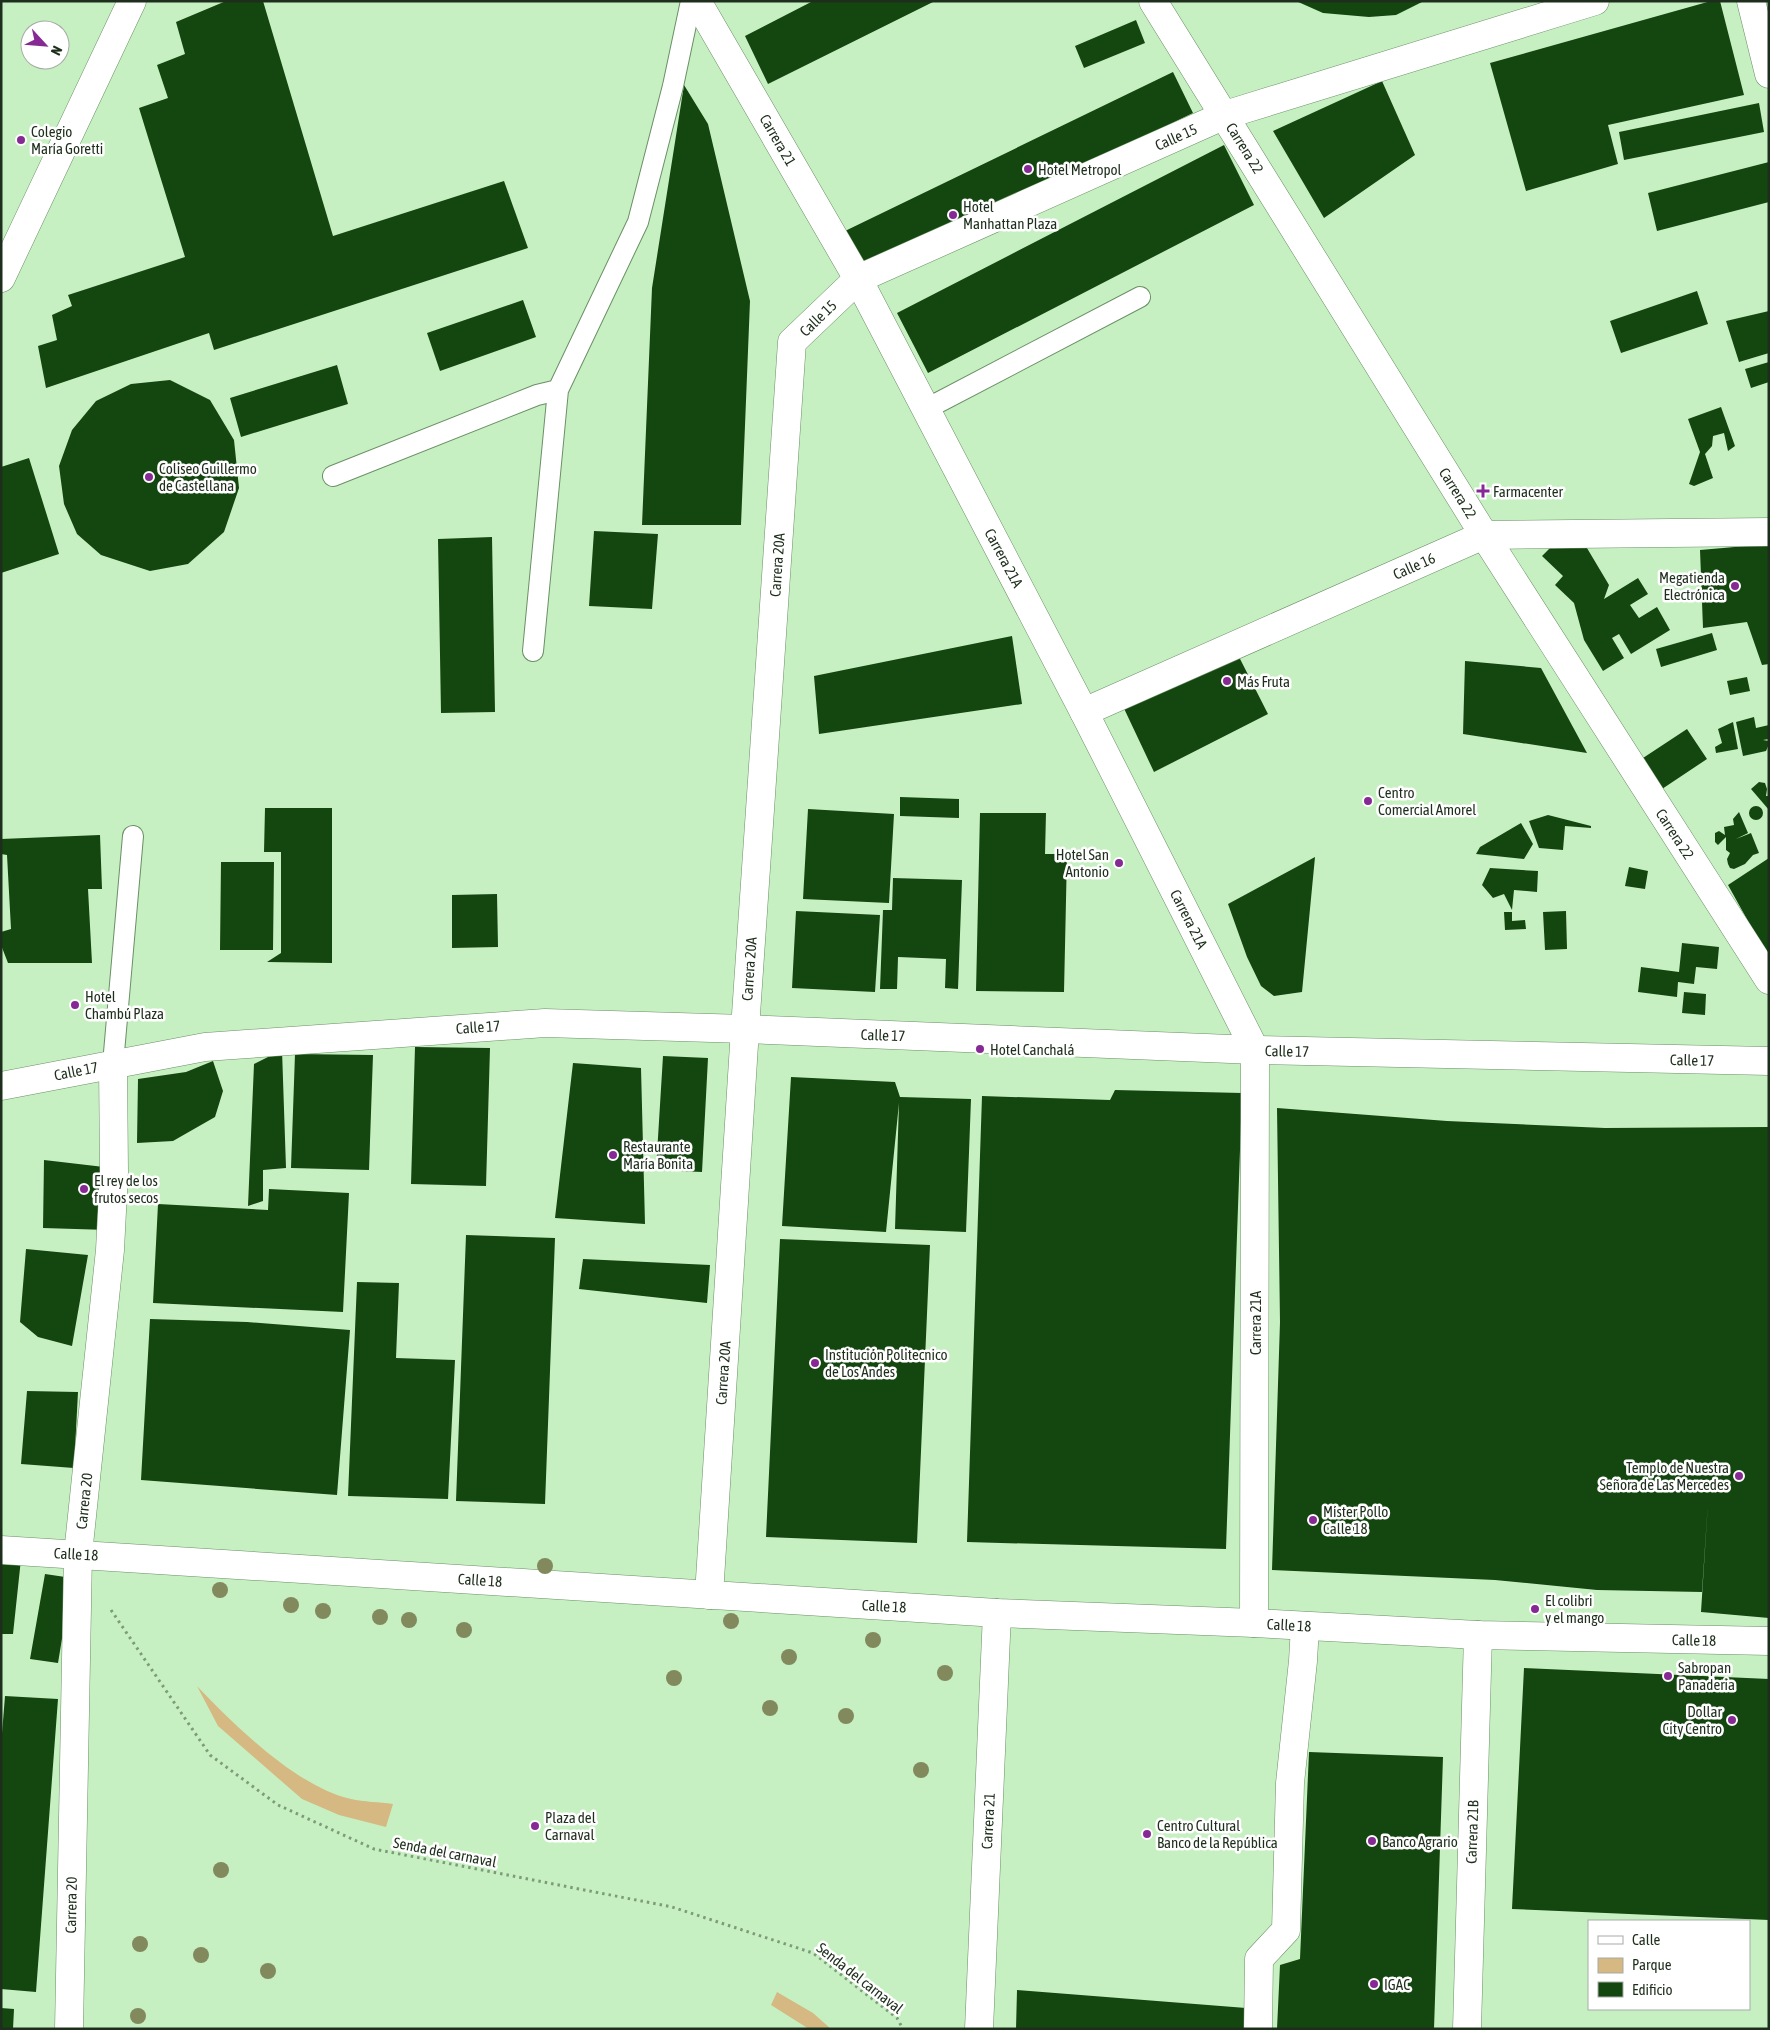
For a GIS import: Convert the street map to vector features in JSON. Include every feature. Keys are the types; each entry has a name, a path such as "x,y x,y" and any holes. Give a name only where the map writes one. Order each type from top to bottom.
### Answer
{"street":[{"path":"1,278 132,1"},
{"name":"Carrera 21","path":"697,1 858,279"},
{"name":"Carrera 22","path":"1153,1 1484,535 1769,980"},
{"name":"Calle 15","path":"792,342 858,279 1225,115 1594,1"},
{"path":"1751,1 1769,74"},
{"name":"Carrera 21A","path":"858,279 1084,712 1256,1050 1254,1623"},
{"name":"Carrera 20A","path":"709,1595 792,342"},
{"name":"Calle 16","path":"1084,712 1484,535 1769,532"},
{"name":"Calle 17","path":"1,1086 205,1047 545,1023 745,1029 1256,1050 1769,1061"},
{"name":"Carrera 20","path":"69,2029 78,1554 110,1250 114,1172 113,1064"},
{"name":"Calle 18","path":"1,1550 997,1612 1478,1635 1769,1642"},
{"name":"Carrera 21","path":"978,2029 997,1612"},
{"path":"1258,2029 1259,1959 1286,1930 1290,1783 1304,1661 1305,1626"},
{"name":"Carrera 21B","path":"1467,2029 1478,1635"}],"lane":[{"path":"534,651 558,390 638,222 673,86 691,1"},
{"path":"926,408 1140,297"},
{"path":"333,476 537,395 558,390"},
{"path":"113,1064 133,836"}],"path":[{"name":"Senda del carnaval","path":"110,1608 210,1755 278,1805 374,1849 672,1907 813,1953 897,2018 903,2029"}],"green space":[{"path":"197,1686 248,1736 268,1753 309,1782 351,1799 393,1804 386,1827 339,1815 302,1799 218,1726"},
{"path":"777,1992 813,2013 831,2029 809,2029 771,2005"}],"building":[{"path":"226,1 263,1 333,236 504,181 528,248 214,350 209,333 46,388 38,346 57,340 52,315 72,306 68,295 185,257 139,108 168,98 157,65 185,54 176,22"},
{"path":"813,1 935,1 768,84 745,36"},
{"path":"1296,1 1424,1 1396,15 1369,17 1323,13"},
{"path":"1711,1 1720,1 1744,95 1608,125 1618,164 1526,191 1490,63"},
{"path":"1136,20 1145,43 1084,68 1075,46"},
{"path":"1173,72 1193,113 865,272 845,231"},
{"path":"1382,81 1415,155 1324,218 1273,131"},
{"path":"684,85 708,124 750,301 741,525 642,525 652,288"},
{"path":"1759,103 1764,132 1624,160 1619,132"},
{"path":"1224,145 1254,205 928,373 897,313"},
{"path":"1769,162 1769,202 1657,231 1648,193"},
{"path":"1697,291 1708,324 1621,353 1610,321"},
{"path":"523,300 536,337 440,371 427,333"},
{"path":"1769,311 1769,353 1739,362 1726,321"},
{"path":"1769,362 1769,382 1751,388 1745,369"},
{"path":"337,365 348,404 241,437 230,398"},
{"name":"Coliseo Guillermo de Castellana","path":"170,380 210,400 234,440 239,488 224,532 188,564 150,571 101,555 77,534 64,504 59,466 72,430 96,401 131,384"},
{"path":"1721,407 1735,446 1728,451 1724,433 1713,436 1712,446 1705,454 1713,478 1694,486 1689,484 1700,452 1688,419"},
{"path":"29,458 59,554 1,573 1,467"},
{"path":"594,531 658,534 652,609 589,606"},
{"path":"492,537 495,712 441,713 438,539"},
{"path":"1581,538 1609,585 1604,599 1638,578 1648,594 1630,605 1639,618 1657,607 1670,630 1631,654 1619,634 1612,638 1624,658 1603,671 1584,640 1574,603 1555,585 1563,576 1542,556 1554,544"},
{"name":"Megatienda Electrónica","path":"1769,544 1769,664 1762,665 1747,622 1703,628 1700,550"},
{"path":"1712,633 1717,650 1661,667 1656,649"},
{"path":"1012,636 1022,704 819,734 814,676"},
{"path":"1236,651 1268,714 1154,772 1120,700"},
{"path":"1465,661 1541,668 1587,753 1463,734"},
{"path":"1747,677 1750,691 1730,695 1727,681"},
{"path":"1754,717 1756,728 1769,725 1769,739 1763,740 1769,741 1769,744 1766,751 1743,756 1736,722"},
{"path":"1733,722 1738,749 1716,753 1715,747 1722,743 1718,729"},
{"path":"1687,729 1707,759 1662,789 1643,758"},
{"path":"1759,782 1765,783 1767,789 1766,796 1769,796 1769,810 1751,789"},
{"path":"900,797 959,799 959,818 900,816"},
{"path":"1753,806 1759,806 1763,813 1759,820 1753,820 1749,816 1749,810"},
{"path":"265,808 332,808 332,963 267,962 281,953 281,852 264,852"},
{"path":"808,809 894,814 889,903 803,899"},
{"path":"1739,812 1748,833 1736,839 1751,833 1759,853 1753,855 1745,864 1734,869 1730,868 1728,864 1727,859 1730,853 1726,850 1726,837 1718,845 1715,842 1715,833 1719,831 1725,835 1724,827 1734,825 1733,819"},
{"path":"980,813 1046,813 1045,854 1067,854 1064,992 976,991"},
{"path":"1548,815 1591,826 1591,828 1565,826 1563,850 1539,848 1529,821"},
{"path":"1521,823 1533,844 1524,859 1476,854 1480,847"},
{"path":"100,835 102,889 88,889 92,963 8,963 1,945 1,932 11,929 7,855 1,854 1,839"},
{"path":"1315,857 1302,992 1274,996 1261,986 1247,957 1228,904"},
{"path":"1769,858 1769,959 1728,885"},
{"path":"221,862 274,862 273,950 220,950"},
{"path":"1629,867 1648,871 1645,889 1625,886"},
{"path":"1490,868 1538,871 1537,892 1514,890 1512,910 1504,894 1493,898 1482,885"},
{"path":"893,878 962,880 958,989 945,988 946,959 898,957 897,989 880,989 883,910 892,910"},
{"path":"497,894 498,947 452,948 452,895"},
{"path":"796,911 880,915 875,992 792,988"},
{"path":"1566,911 1567,949 1545,950 1543,912"},
{"path":"1504,912 1512,912 1512,921 1525,920 1526,929 1505,930"},
{"path":"1682,943 1719,947 1717,969 1696,967 1694,984 1678,982 1677,997 1638,992 1641,967 1679,972"},
{"path":"1684,992 1706,994 1705,1015 1682,1013"},
{"path":"415,1047 490,1048 486,1186 411,1184"},
{"path":"282,1050 286,1168 263,1170 263,1201 248,1206 254,1064"},
{"path":"295,1054 373,1055 369,1170 291,1168"},
{"path":"663,1056 708,1058 702,1172 656,1170"},
{"path":"213,1061 223,1091 215,1117 173,1141 137,1143 138,1079 186,1072"},
{"path":"573,1063 641,1068 645,1224 555,1218"},
{"path":"791,1077 895,1082 900,1097 971,1099 966,1232 895,1229 899,1103 886,1232 782,1226"},
{"path":"1115,1090 1242,1093 1226,1549 967,1542 982,1096 1110,1100"},
{"path":"1277,1108 1447,1121 1605,1128 1769,1127 1769,1618 1701,1612 1708,1502 1702,1592 1597,1590 1495,1580 1272,1570 1280,1322"},
{"path":"44,1160 104,1167 108,1230 43,1228"},
{"path":"269,1189 349,1193 343,1312 153,1303 158,1204 268,1210"},
{"path":"466,1235 555,1238 545,1504 456,1501"},
{"path":"780,1239 930,1245 917,1543 766,1537"},
{"path":"26,1249 88,1255 72,1346 38,1337 20,1322"},
{"path":"583,1259 710,1265 707,1303 579,1289"},
{"path":"357,1282 399,1283 396,1358 455,1360 448,1499 348,1496"},
{"path":"150,1319 247,1322 350,1330 337,1495 141,1480"},
{"path":"27,1391 78,1392 74,1468 21,1464"},
{"path":"1,1558 21,1559 13,1634 1,1634"},
{"path":"45,1574 72,1578 58,1663 30,1659"},
{"path":"1524,1668 1769,1679 1769,1920 1512,1909"},
{"path":"5,1696 58,1699 36,1992 1,1989 1,1746"},
{"name":"Banco Agrario","path":"1309,1752 1443,1757 1434,2029 1277,2029 1280,1965 1300,1959"},
{"path":"1017,1990 1246,2008 1246,2029 1016,2029"},
{"path":"1,2008 14,2009 13,2029 1,2029"}],"place":[{"name":"Colegio María Goretti","path":"21,140"},
{"name":"Hotel Metropol","path":"1028,169"},
{"name":"Hotel Manhattan Plaza","path":"953,215"},
{"name":"Coliseo Guillermo de Castellana","path":"149,477"},
{"name":"Farmacenter","path":"1483,491"},
{"name":"Megatienda Electrónica","path":"1735,586"},
{"name":"Más Fruta","path":"1227,681"},
{"name":"Centro Comercial Amorel","path":"1368,801"},
{"name":"Hotel San Antonio","path":"1119,863"},
{"name":"Hotel Chambú Plaza","path":"75,1005"},
{"name":"Hotel Canchalá","path":"980,1049"},
{"name":"Restaurante María Bonita","path":"613,1155"},
{"name":"El rey de los frutos secos","path":"84,1189"},
{"name":"Institución Politecnico de Los Andes","path":"815,1363"},
{"name":"Templo de Nuestra Señora de Las Mercedes","path":"1739,1476"},
{"name":"Míster Pollo Calle 18","path":"1313,1520"},
{"name":"El colibri y el mango","path":"1535,1609"},
{"name":"Sabropan Panaderia","path":"1668,1676"},
{"name":"Dollar City Centro","path":"1732,1720"},
{"name":"Plaza del Carnaval","path":"535,1826"},
{"name":"Centro Cultural Banco de la República","path":"1147,1834"},
{"name":"Banco Agrario","path":"1372,1841"},
{"name":"IGAC","path":"1374,1984"}]}
